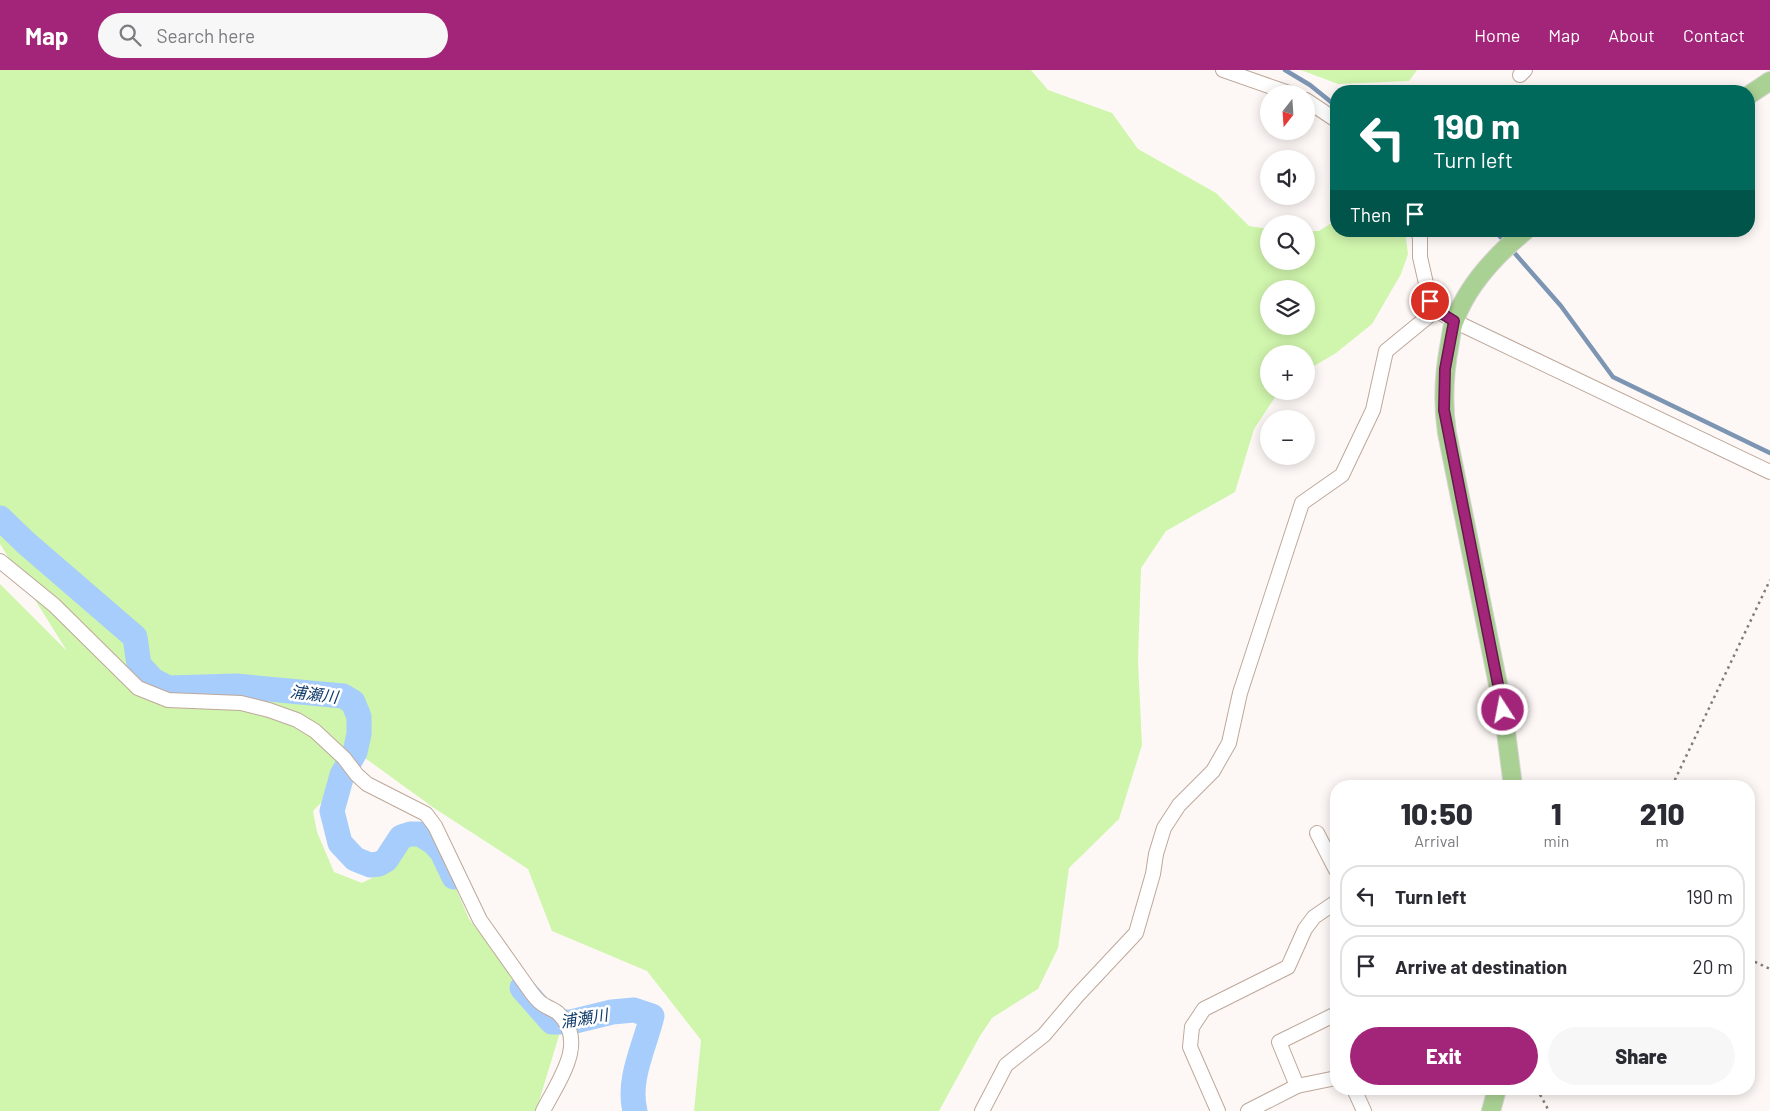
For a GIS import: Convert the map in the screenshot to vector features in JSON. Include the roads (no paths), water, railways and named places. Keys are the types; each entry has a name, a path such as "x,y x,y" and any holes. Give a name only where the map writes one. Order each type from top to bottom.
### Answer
{"main road":[{"path":"1755,92 1770,81"},
{"path":"1512,780 1503,710 1444,410 1445,369 1454,321 1479,277 1519,237"},
{"path":"1491,1111 1495,1095"}],"street":[{"path":"1222,70 1266,85"},
{"path":"1315,106 1330,116"},
{"path":"1420,237 1420,257 1430,301 1436,310 1454,321 1770,472"},
{"path":"982,1111 1006,1065 1044,1035 1077,996 1136,934 1164,828 1179,805 1213,771 1228,743 1240,693 1302,503 1342,475 1373,410 1386,351 1436,310"},
{"path":"0,561 54,605 138,688 168,700 241,703 297,720 322,738 368,784 426,814 434,826 480,920 531,992 540,1002 557,1012 570,1027 572,1048 569,1062 543,1111"},
{"path":"1317,834 1330,859"},
{"path":"1218,1111 1190,1047 1192,1026 1204,1009 1288,967 1305,929 1314,917 1330,906"},
{"path":"1297,1086 1279,1042 1330,1017"},
{"path":"1248,1111 1297,1086 1330,1079"},
{"path":"1357,1095 1364,1111"}],"waterway":[{"path":"1285,70 1310,85 1330,101"},
{"path":"1500,237 1506,243"},
{"path":"1511,249 1561,306 1613,377 1770,453"},
{"name":"浦瀬川","path":"0,518 26,543 135,637 139,665 153,680 168,688 236,686 343,696 353,702 359,717 359,734 355,752 342,775 332,811 340,843 355,859 370,865 379,864 386,860 401,837 410,834 420,834 433,842 442,852 454,877"},
{"name":"浦瀬川","path":"522,988 552,1022 571,1022 612,1012 634,1010 652,1016 635,1075 633,1087 635,1111"}]}
